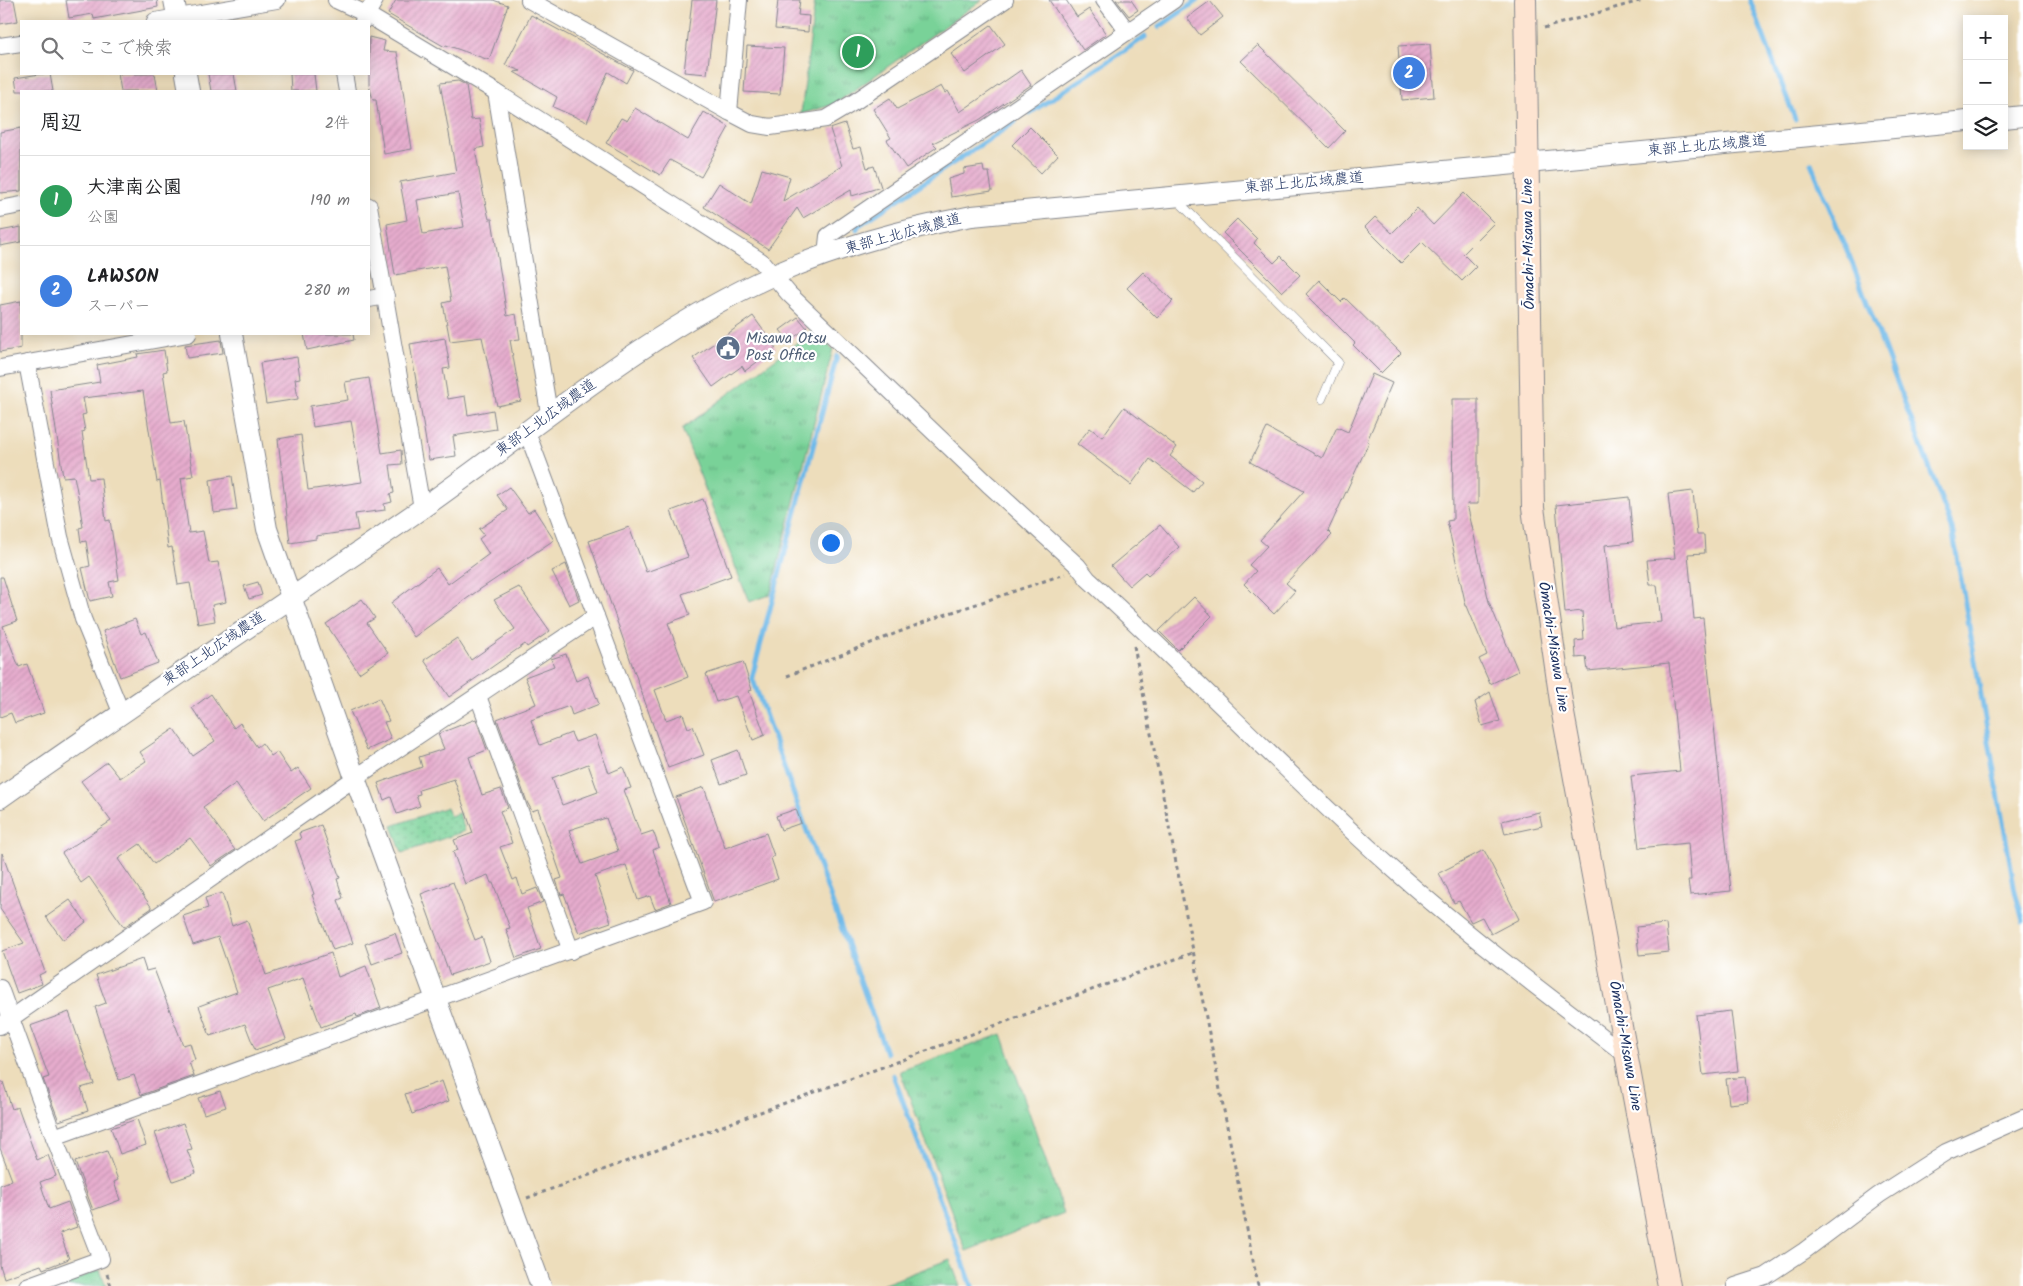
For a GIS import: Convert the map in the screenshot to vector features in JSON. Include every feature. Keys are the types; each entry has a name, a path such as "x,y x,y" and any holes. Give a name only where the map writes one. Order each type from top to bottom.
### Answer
{"main road":[{"name":"Ōmachi-Misawa Line","path":"1525,0 1533,508 1562,708 1669,1286"}],"street":[{"path":"158,20 176,13 277,0"},
{"path":"336,0 368,12 761,261 789,294 988,484 1078,566 1088,579 1285,769 1394,870 1514,970 1626,1055"},
{"path":"529,0 728,112 752,124 770,127 826,119 856,101 1005,0"},
{"path":"728,112 739,0"},
{"path":"1104,0 1128,32"},
{"path":"826,255 828,236 1174,0"},
{"path":"0,46 20,43"},
{"path":"186,75 189,90"},
{"path":"344,75 347,90"},
{"path":"496,92 549,413"},
{"path":"2008,118 2023,116"},
{"name":"東部上北広域農道","path":"0,798 290,596 422,508 527,432 549,413 715,305 773,276 826,255 878,238 972,216 1963,121"},
{"path":"0,209 20,205"},
{"path":"370,211 422,508"},
{"path":"370,299 386,296"},
{"path":"0,368 182,335"},
{"path":"232,335 267,529 355,778 541,1286"},
{"path":"27,363 60,537 82,619 122,712"},
{"path":"54,1137 703,902 527,432"},
{"path":"5,1022 355,778 596,616"},
{"path":"478,696 571,951"},
{"path":"0,988 5,1022 54,1137 101,1260 27,1286"},
{"path":"1735,1286 1766,1276 1879,1195 1946,1152 2023,1118"}],"lane":[{"path":"1174,196 1338,362 1322,399"}],"path":[{"path":"1527,33 1643,0"},
{"path":"787,676 935,618 1062,576 1078,566"},
{"path":"1128,616 1258,1286"},
{"path":"510,1204 1192,953"}],"green space":[{"path":"815,0 982,0 835,104 801,114"},
{"path":"811,332 833,349 770,595 749,602 682,429"},
{"path":"447,807 450,816 459,813 465,831 402,853 392,826"},
{"path":"1002,1034 1064,1213 966,1251 900,1071"},
{"path":"950,1259 960,1286 879,1286"},
{"path":"100,1270 106,1286 58,1286"}],"building":[{"path":"0,0 14,0 18,21 0,24"},
{"path":"66,0 157,0 158,7 94,19 93,14 69,18"},
{"path":"396,0 493,0 508,5 489,60 446,45 445,47 388,14"},
{"path":"692,0 716,0 707,74 684,72"},
{"path":"778,0 800,0 798,15 809,16 808,32 775,29"},
{"path":"1049,0 1066,0 1077,17 1089,9 1106,34 1083,50"},
{"path":"1116,0 1131,0 1138,10 1129,16"},
{"path":"1210,1 1223,17 1200,35 1187,18"},
{"path":"531,15 633,70 626,83 608,72 587,122 553,107 557,97 514,72 521,71 505,65"},
{"path":"991,25 1005,44 965,73 951,54"},
{"path":"370,37 385,41 383,51 397,52 412,149 384,154 376,100 373,100 369,85"},
{"path":"1430,44 1434,97 1402,100 1398,46"},
{"path":"1258,45 1345,131 1329,148 1241,61"},
{"path":"747,46 784,48 780,94 744,92"},
{"path":"1021,70 1031,85 979,120 933,143 937,147 906,168 887,140 891,138 873,109 890,98 897,109 941,86 945,93 948,91 960,112"},
{"path":"50,75 53,90 17,91 15,78"},
{"path":"118,75 155,75 158,90 121,90"},
{"path":"208,75 234,75 237,90 211,90"},
{"path":"290,75 314,75 316,90 291,90"},
{"path":"458,81 466,85 471,120 479,119 484,147 475,149 489,219 492,219 507,316 516,314 520,339 510,340 521,401 497,406 482,337 450,341 443,303 451,301 445,266 395,275 387,224 407,220 400,182 456,172 440,83","holes":["458,193 464,227 423,234 417,200"]},
{"path":"635,108 688,140 704,112 729,127 701,177 670,160 660,175 606,143 621,118 627,121"},
{"path":"845,124 853,149 861,147 867,168 874,166 881,187 852,196 851,190 803,218 797,208 768,249 704,207 719,183 751,204 762,169 790,177 783,201 842,166 830,129"},
{"path":"1030,127 1058,155 1041,173 1012,145"},
{"path":"20,128 20,191 0,193 0,132"},
{"path":"983,166 984,172 989,172 992,191 951,197 948,179 964,174 964,169"},
{"path":"1464,193 1494,223 1463,254 1476,267 1462,281 1422,242 1401,263 1365,227 1375,217 1392,233 1417,208 1433,225"},
{"path":"1237,219 1257,239 1254,243 1274,263 1281,256 1300,275 1282,292 1223,233"},
{"path":"20,227 20,242 0,246 0,231"},
{"path":"1143,272 1173,301 1157,318 1127,288"},
{"path":"1319,280 1341,302 1345,298 1401,353 1381,373 1353,345 1355,343 1306,294"},
{"path":"20,301 21,348 0,352 0,305"},
{"path":"753,316 776,348 745,371 742,366 713,387 693,358"},
{"path":"798,317 807,328 789,341 780,330"},
{"path":"304,335 353,335 354,340 307,350"},
{"path":"445,338 450,368 443,369 448,399 465,396 468,415 493,410 496,429 453,436 456,456 429,460 410,344"},
{"path":"221,340 223,353 187,358 185,345"},
{"path":"164,350 167,371 163,372 171,423 184,421 193,476 181,478 189,533 203,531 209,563 218,562 226,602 212,605 215,621 198,624 190,583 178,585 172,547 168,548 160,481 157,482 143,391 83,398 86,414 82,415 85,431 82,432 89,479 101,478 106,521 110,520 119,580 109,582 112,596 90,601 82,568 90,566 86,541 81,542 79,528 83,527 78,496 74,476 63,477 50,390 100,382 97,365 138,357 137,354"},
{"path":"297,357 300,378 295,379 298,399 266,404 260,363"},
{"path":"1372,374 1392,383 1367,441 1369,442 1328,531 1332,535 1286,583 1295,591 1274,614 1244,584 1256,571 1249,565 1267,546 1260,540 1304,491 1250,462 1267,428 1322,458 1337,427 1348,432"},
{"path":"369,378 382,453 401,450 402,464 390,465 394,493 390,494 392,502 384,504 385,510 355,514 358,530 316,536 316,539 290,543 278,439 301,435 308,490 362,482 351,421 313,427 310,406 348,400 345,382"},
{"path":"1452,399 1478,399 1478,504 1467,504 1489,602 1518,671 1490,684 1479,659 1487,655 1466,606 1447,521 1453,520"},
{"path":"1124,407 1177,447 1170,456 1202,481 1193,492 1150,459 1131,485 1077,444 1090,428 1102,437"},
{"path":"232,476 237,510 214,513 210,480"},
{"path":"509,487 528,513 534,509 554,540 476,592 414,637 391,603 437,568 448,584 489,554 479,539 484,535 479,529 508,510 497,495"},
{"path":"1693,491 1697,535 1704,535 1705,553 1688,554 1694,619 1703,618 1731,891 1690,895 1688,880 1691,880 1688,843 1639,848 1631,776 1680,771 1669,663 1588,671 1586,657 1576,658 1575,641 1584,640 1582,611 1565,613 1556,505 1629,497 1633,542 1605,545 1614,627 1661,622 1657,585 1650,585 1647,560 1675,558 1668,494"},
{"path":"703,499 731,576 682,594 690,615 668,623 688,677 655,690 666,720 683,714 688,728 693,726 704,755 668,768 589,541 629,527 646,572 688,557 671,511"},
{"path":"1160,525 1179,547 1148,575 1145,572 1129,586 1111,566"},
{"path":"566,564 579,600 569,605 552,571"},
{"path":"0,577 3,577 17,621 3,626 19,667 27,664 44,713 15,723 11,713 0,717"},
{"path":"258,582 262,595 249,599 244,586"},
{"path":"519,587 550,631 527,647 525,644 449,697 424,660 457,638 471,660 515,629 494,600"},
{"path":"1194,597 1212,616 1178,650 1159,631"},
{"path":"362,599 375,618 367,623 388,653 359,673 326,624"},
{"path":"135,619 141,634 146,632 158,663 120,677 103,631"},
{"path":"566,654 576,681 588,676 599,704 572,715 569,706 531,720 540,745 571,733 575,742 595,735 609,773 623,767 631,788 624,790 641,835 653,831 659,847 653,850 671,903 655,909 650,896 638,900 626,865 595,876 611,922 579,933 564,894 561,895 556,880 562,878 538,809 532,811 527,802 497,719 536,704 525,677 554,666 551,659","holes":["588,764 598,792 562,805 552,778","606,818 618,851 582,864 569,830"]},
{"path":"743,662 752,690 749,691 765,735 753,740 736,696 716,702 706,674"},
{"path":"1490,692 1500,721 1482,726 1475,702"},
{"path":"211,694 234,728 240,723 257,747 262,743 271,756 277,752 291,773 298,768 311,788 263,821 236,783 203,807 235,850 211,866 190,838 154,864 140,844 118,859 152,908 124,927 89,877 81,883 62,853 111,821 81,781 107,762 120,778 146,761 140,752 174,729 193,756 215,741 192,708"},
{"path":"379,698 389,721 384,722 391,739 367,750 350,711"},
{"path":"476,719 487,750 469,757 482,795 501,789 508,808 500,811 512,843 500,847 513,880 517,878 522,894 537,888 543,902 527,908 541,949 516,958 506,929 510,928 493,883 491,883 488,875 465,884 453,852 458,850 454,840 473,833 454,779 419,790 420,794 416,795 420,806 397,814 391,797 384,800 378,783 422,767 419,757 444,749 438,734"},
{"path":"738,750 746,775 721,784 712,760"},
{"path":"704,787 725,848 766,833 774,856 771,858 778,879 714,902 676,797"},
{"path":"796,809 801,823 781,830 776,816"},
{"path":"1539,812 1542,826 1505,834 1502,821"},
{"path":"321,825 340,878 337,879 343,898 338,900 353,943 333,950 312,895 314,894 295,841 301,839 299,833"},
{"path":"1484,850 1519,919 1491,934 1482,917 1471,922 1459,901 1454,903 1439,873"},
{"path":"2,853 45,972 39,975 42,984 17,993 2,951 24,943 0,909"},
{"path":"453,882 475,940 482,937 490,961 450,975 421,894"},
{"path":"222,893 232,926 247,920 266,975 331,953 338,977 366,966 381,1008 357,1017 356,1014 321,1027 303,978 268,990 286,1039 255,1050 245,1024 210,1036 199,1006 237,992 218,937 193,945 183,916 208,908 205,898"},
{"path":"70,900 86,922 63,940 46,917"},
{"path":"1666,924 1669,952 1639,955 1636,927"},
{"path":"395,933 402,953 372,964 365,944"},
{"path":"142,959 146,971 154,969 183,1045 190,1043 195,1060 189,1062 194,1076 141,1095 134,1075 119,1080 95,1007 106,1003 96,975"},
{"path":"1731,1011 1738,1071 1703,1075 1696,1015"},
{"path":"69,1012 94,1084 81,1088 88,1111 59,1121 43,1079 49,1077 30,1026"},
{"path":"1745,1077 1748,1102 1729,1104 1726,1079"},
{"path":"442,1081 449,1101 412,1114 405,1094"},
{"path":"0,1082 3,1082 12,1109 18,1107 37,1160 48,1155 56,1176 40,1182 49,1209 68,1202 77,1227 60,1233 69,1259 43,1269 41,1265 4,1278 0,1265 0,1185 12,1180 0,1148"},
{"path":"220,1091 226,1107 204,1114 198,1098"},
{"path":"137,1119 146,1145 120,1154 111,1128"},
{"path":"183,1123 192,1149 187,1150 196,1173 173,1181 155,1133"},
{"path":"107,1151 118,1180 114,1182 120,1200 93,1210 75,1162"}],"waterway":[{"path":"1159,27 1198,0"},
{"path":"1750,0 1795,119"},
{"path":"1030,113 1145,37"},
{"path":"857,229 858,226 1015,122"},
{"path":"1811,163 1851,260 1952,528 2015,891 2023,921"},
{"path":"837,356 752,677 886,1053"},
{"path":"893,1075 972,1286"}],"place":[{"name":"大津南公園","path":"858,52"},
{"name":"LAWSON","path":"1409,73"},
{"name":"Misawa Otsu Post Office","path":"728,348"}]}
